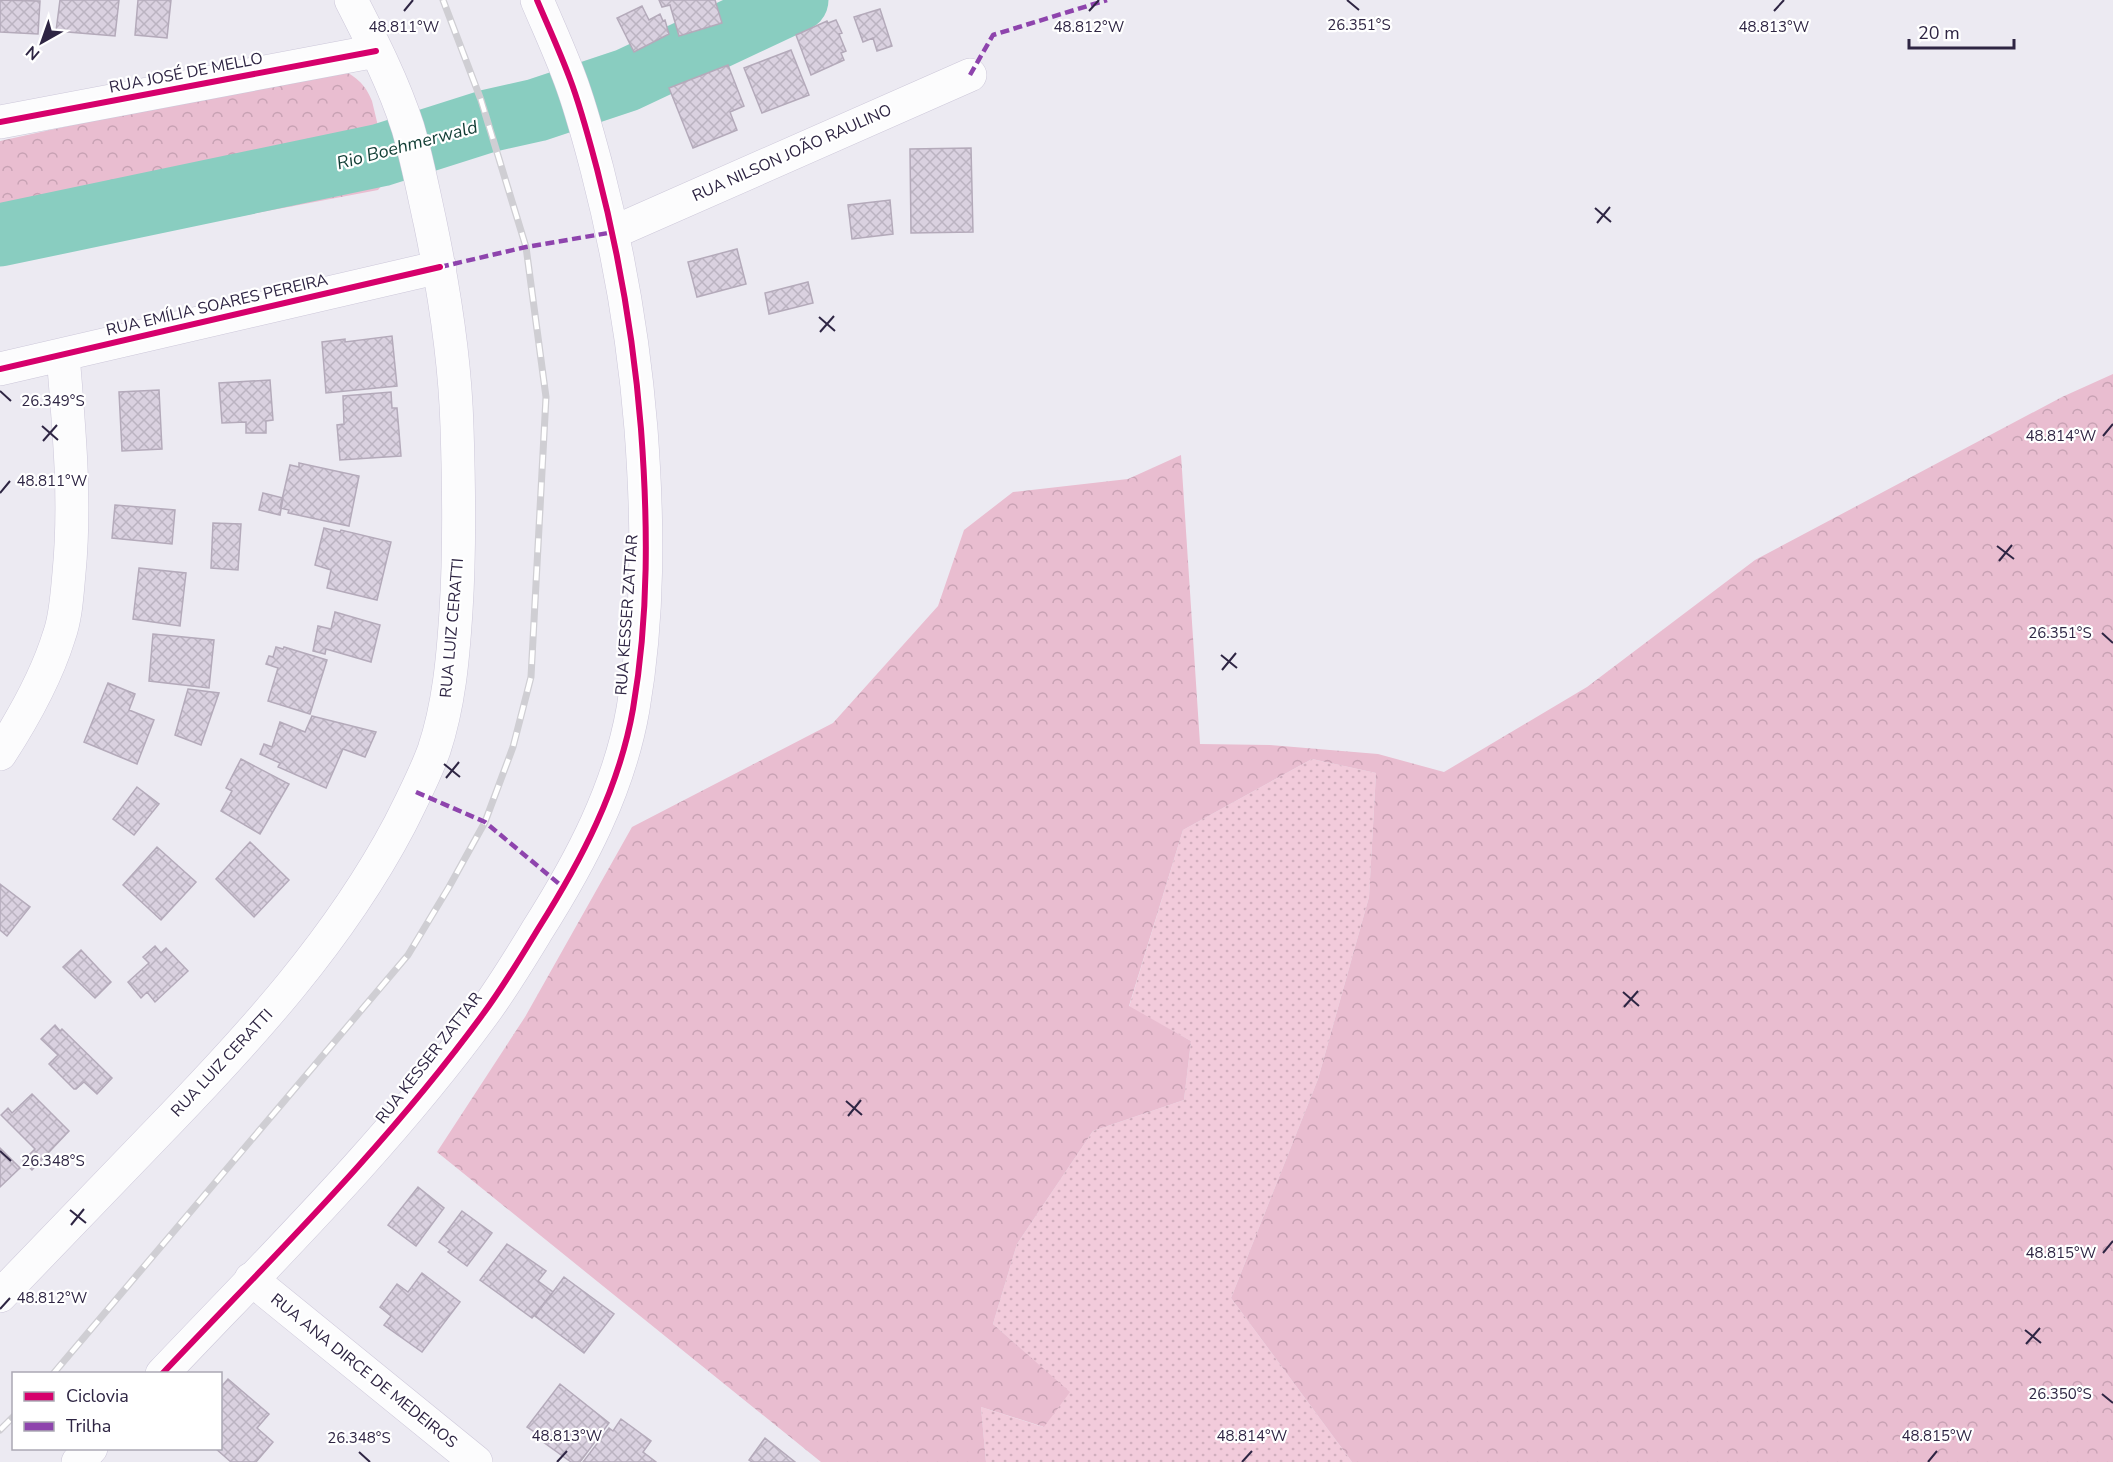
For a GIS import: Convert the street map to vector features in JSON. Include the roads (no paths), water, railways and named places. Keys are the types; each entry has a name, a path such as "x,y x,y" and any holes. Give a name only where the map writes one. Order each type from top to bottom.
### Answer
{"street":[{"name":"RUA LUIZ CERATTI","path":"0,1296 212,1077 276,1005 355,900 384,854 416,792 434,750 446,702 454,642 459,561 459,481 451,340 440,267 419,169 407,126 376,51 351,0"},
{"name":"RUA KESSER ZATTAR","path":"164,1372 350,1176 430,1082 485,1012 564,888 589,842 621,756 633,710 640,654 647,542 638,392 614,232 571,81 538,0"},
{"name":"RUA JOSÉ DE MELLO","path":"0,122 376,51"},
{"name":"RUA NILSON JOÃO RAULINO","path":"614,232 970,75"},
{"name":"RUA EMÍLIA SOARES PEREIRA","path":"0,369 440,267"},
{"path":"0,754 22,720 42,680 60,634 68,589 73,534 72,467 63,355"},
{"name":"RUA ANA DIRCE DE MEDEIROS","path":"251,1279 476,1462"},
{"path":"78,1462 90,1450"}],"waterway":[{"name":"Rio Boehmerwald","path":"0,235 381,155 488,121 537,110 627,80 797,0"}],"railway":[{"path":"55,1372 408,955 485,822 513,747 531,677 546,397 526,247 481,100 443,0"},
{"path":"0,1430 12,1418"}]}
